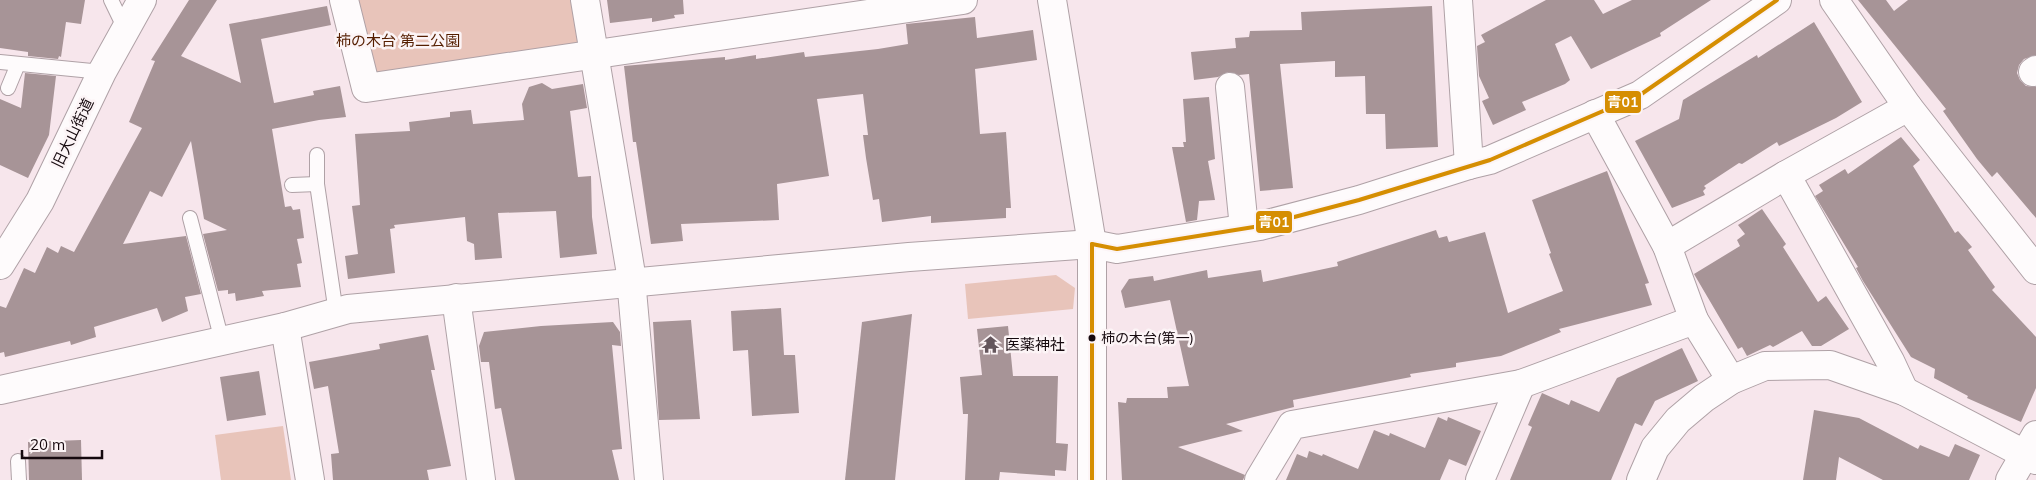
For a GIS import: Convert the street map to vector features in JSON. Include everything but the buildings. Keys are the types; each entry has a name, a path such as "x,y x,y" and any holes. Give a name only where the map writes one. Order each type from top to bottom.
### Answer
{"street":[{"name":"旧大山街道","path":"0,264 40,202 102,72 142,0"},
{"path":"344,0 366,88 963,0"},
{"path":"586,0 631,283 649,480"},
{"path":"1052,0 1092,244 1092,480"},
{"path":"1458,0 1469,165"},
{"path":"0,390 284,326 348,309 909,257 1092,244 1117,248 1244,228 1359,200 1490,160 1640,95 1776,0"},
{"path":"1834,0 1908,107 2036,270"},
{"path":"1230,87 1244,228"},
{"path":"1667,246 1786,175 1908,107"},
{"path":"1596,114 1667,246 1694,320 1731,380"},
{"path":"1786,175 1890,361 1904,391"},
{"path":"456,298 480,480"},
{"path":"1259,480 1292,425 1521,384 1694,320"},
{"path":"284,326 310,480"},
{"path":"1642,480 1655,448 1678,420 1704,398 1731,380 1765,366 1830,365 1904,391 2032,450 2010,480"},
{"path":"1480,480 1521,384"}],"lane":[{"path":"111,0 125,29"},
{"path":"0,62 102,72"},
{"path":"8,88 18,64"},
{"path":"317,156 317,184 336,313"},
{"path":"292,185 317,184"},
{"path":"190,218 222,340"},
{"path":"18,462 19,480"}],"green space":[{"name":"柿の木台 第二公園","path":"344,0 585,0 594,54 366,88"},
{"path":"1056,275 1075,288 1073,309 968,319 965,284"},
{"path":"283,426 291,480 221,480 215,435"}],"transit line":[{"name":"青01","path":"1092,244 1117,249 1260,226 1359,200 1490,160 1640,95 1777,0"},
{"name":"青01","path":"1092,244 1092,480"}],"place":[{"name":"柿の木台(第一)","path":"1092,338"},
{"name":"医薬神社","path":"991,345"}]}
